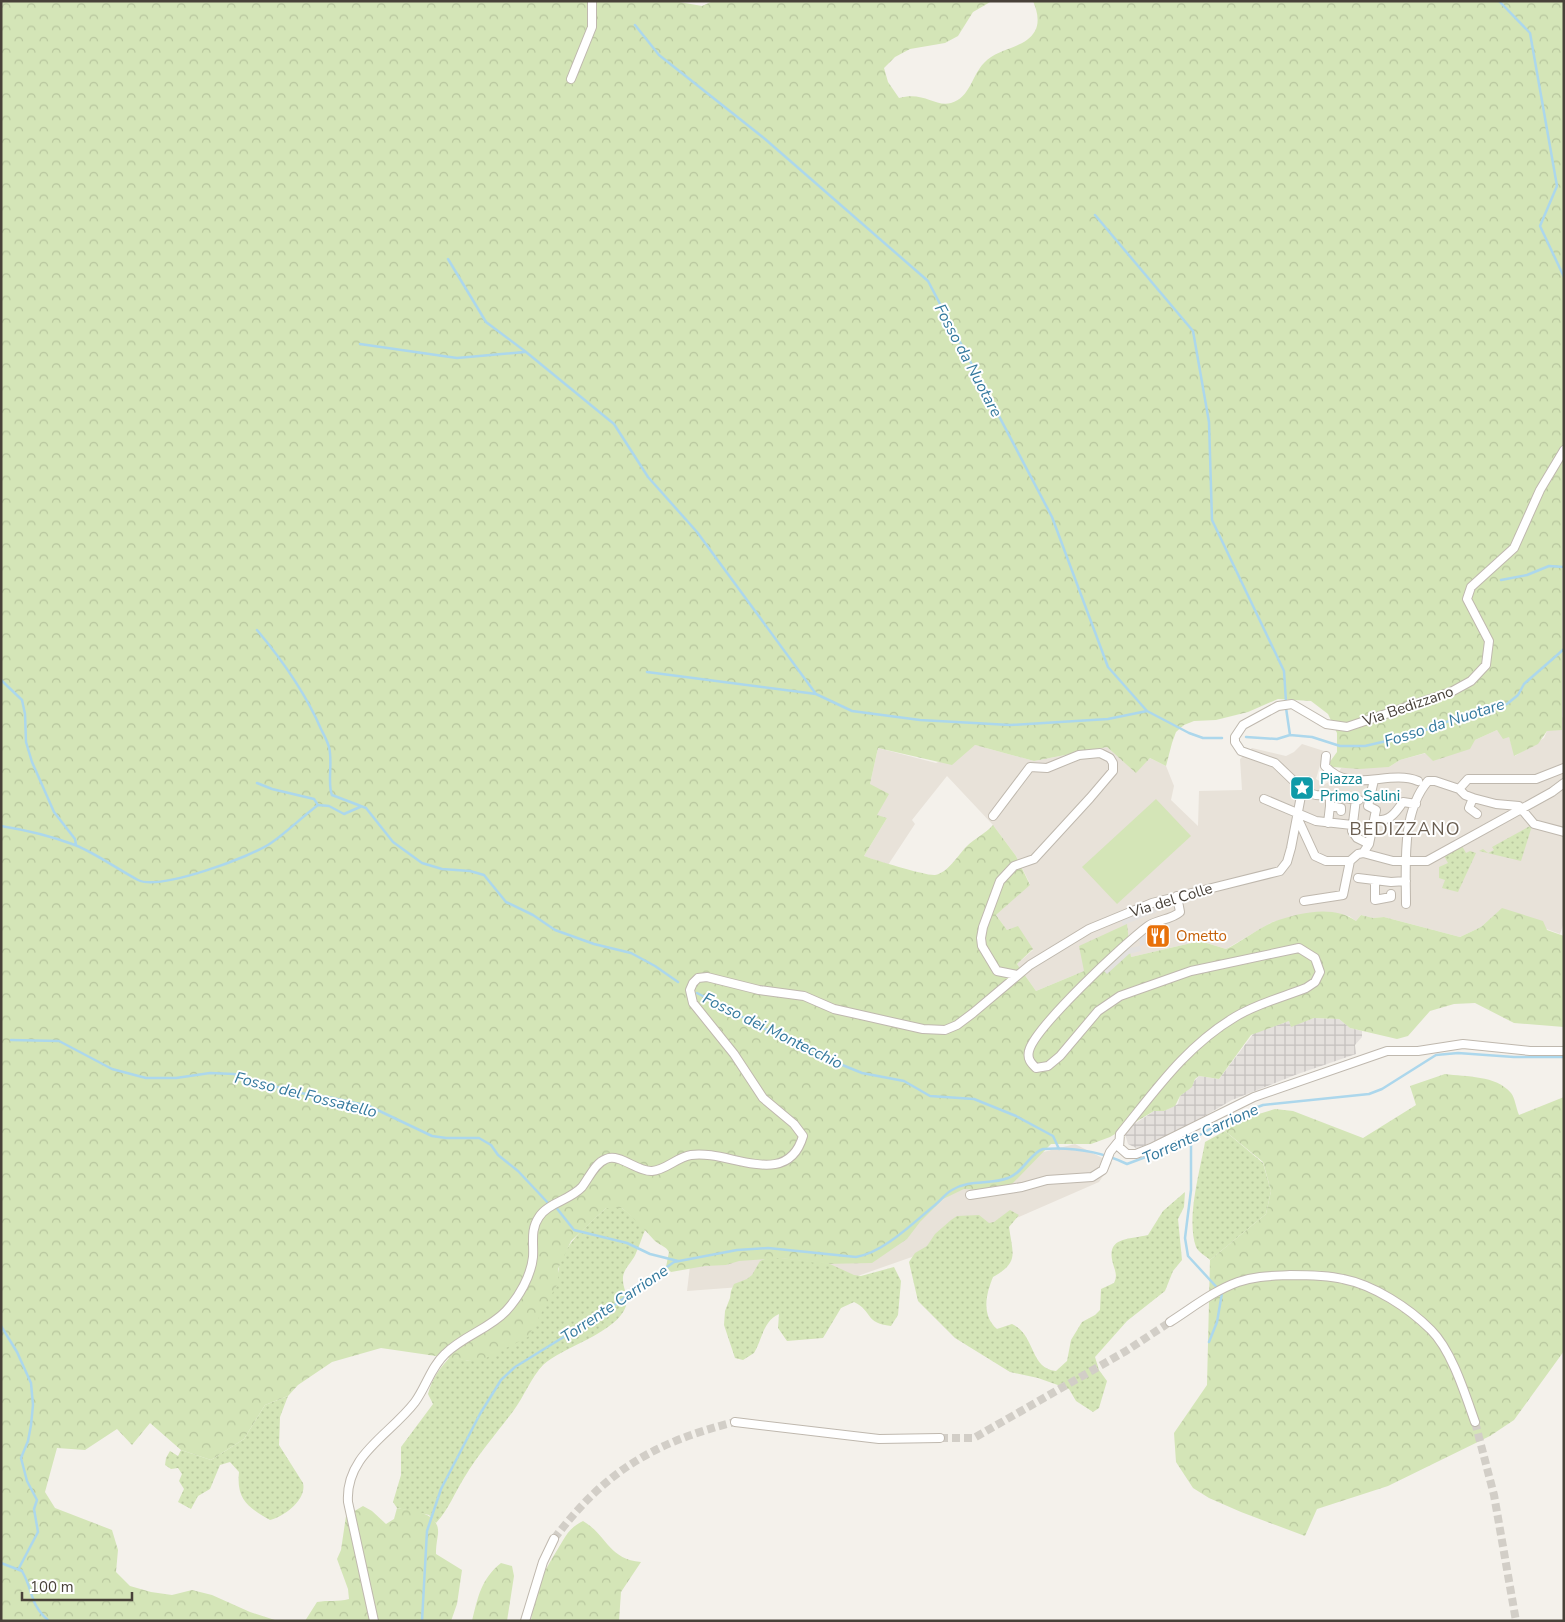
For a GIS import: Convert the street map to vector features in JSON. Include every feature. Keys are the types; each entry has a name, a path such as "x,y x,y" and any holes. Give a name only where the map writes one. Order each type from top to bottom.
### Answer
{"street":[{"path":"571,79 592,27 592,1"},
{"name":"Via Bedizzano","path":"1300,790 1299,786 1275,764 1240,751 1235,742 1238,731 1243,724 1278,706 1292,704 1315,718 1339,727 1363,722 1451,692 1471,681 1486,665 1489,641 1467,599 1471,587 1514,548 1540,490 1564,450"},
{"path":"993,816 1030,767 1047,768 1079,756 1100,752 1110,758 1113,763 1112,771 1090,798 1034,859 1014,866 1000,881 983,927 982,946 997,971 1017,974"},
{"path":"1326,756 1325,766 1339,778 1374,780 1408,778 1418,781"},
{"path":"1459,791 1468,779 1536,779 1564,768"},
{"path":"1366,854 1374,780"},
{"path":"1406,904 1405,860 1409,826 1416,804 1430,780 1473,798 1496,804 1517,805 1522,808 1534,824 1564,832"},
{"path":"1304,902 1316,898 1343,895 1350,861 1358,854 1393,860 1427,861 1564,783"},
{"path":"1300,790 1316,795 1356,799 1384,821 1397,811 1403,802 1416,804"},
{"name":"Via del Colle","path":"374,1621 348,1502 348,1486 352,1470 359,1459 411,1407 444,1354 485,1328 507,1309 528,1278 533,1257 533,1231 543,1212 569,1198 581,1188 600,1162 608,1158 617,1159 635,1168 653,1171 691,1155 707,1155 764,1165 778,1164 798,1150 803,1136 794,1124 763,1098 734,1054 693,1003 690,990 698,978 707,977 759,990 804,996 834,1009 923,1029 945,1030 957,1025 1017,974 1050,951 1089,929 1152,903 1280,870 1287,862 1301,796 1300,790"},
{"path":"1328,823 1330,796"},
{"path":"1473,798 1469,808 1477,814"},
{"path":"1264,799 1316,821 1352,828"},
{"path":"1356,799 1352,828 1357,838 1368,844"},
{"path":"1330,806 1342,808 1341,811"},
{"path":"1297,814 1315,856 1326,861 1350,861"},
{"path":"1358,878 1406,880"},
{"path":"1375,880 1375,900 1391,897 1391,894"},
{"path":"970,1195 1022,1187 1047,1180 1092,1177 1103,1170 1110,1152 1118,1142 1120,1134 1187,1052 1201,1039 1236,1016 1306,988 1318,978 1318,964 1315,958 1299,948 1191,970 1111,1000 1098,1011 1060,1056 1048,1066 1036,1068 1029,1059 1028,1053 1044,1026 1072,997 1149,926 1180,912 1178,896"},
{"path":"1118,1142 1122,1150 1127,1154 1136,1154 1254,1097 1387,1051 1418,1051 1463,1044 1530,1051 1564,1051"},
{"path":"1170,1322 1233,1284 1270,1276 1328,1277 1353,1282 1378,1293 1431,1330 1447,1355 1475,1422"},
{"path":"735,1422 879,1439 940,1438"},
{"path":"525,1621 543,1562 554,1539"}],"shaded area":[{"path":"1564,716 1564,922 1560,934 1499,911 1481,927 1460,937 1384,917 1373,918 1361,915 1356,921 1349,916 1317,912 1272,922 1226,949 1200,941 1131,957 1127,925 1084,971 1036,991 1017,964 1033,950 1007,930 996,915 1030,884 1016,856 993,825 947,776 912,820 915,824 888,865 864,856 887,818 877,816 870,784 878,748 936,763 975,745 1034,761 1107,747 1136,772 1150,758 1166,766 1174,786 1171,800 1198,826 1199,791 1242,790 1240,759 1252,748 1286,756 1294,752 1302,744 1324,751 1316,779 1325,784 1336,778 1341,768 1389,767 1400,760 1475,740 1497,730 1509,737 1515,756 1544,738 1547,731"},
{"path":"1154,907 1157,912 1123,925 1121,919"},
{"path":"1154,928 1158,942 1140,946 1139,939"},
{"path":"1140,946 1141,951 1129,954 1107,974 1104,971 1129,948"},
{"path":"1314,1018 1339,1019 1350,1028 1362,1031 1362,1037 1355,1045 1356,1054 1295,1075 1232,1100 1184,1128 1143,1146 1136,1148 1128,1144 1125,1134 1127,1129 1154,1111 1164,1111 1178,1104 1180,1096 1199,1076 1219,1079 1254,1033 1289,1021 1291,1026"},
{"path":"1075,1144 1112,1163 1099,1182 989,1230 849,1279 687,1291 693,1241"}],"green space":[{"path":"1,1 674,1 702,6 713,1 992,1 973,12 958,36 945,43 910,49 895,57 884,68 888,82 899,98 915,96 945,104 957,100 967,91 980,68 990,58 1018,45 1030,37 1035,31 1038,20 1033,1 1564,1 1562,730 1547,731 1538,744 1514,756 1509,737 1503,739 1497,730 1475,740 1470,749 1433,761 1425,753 1400,760 1389,767 1359,769 1332,767 1329,763 1337,752 1337,733 1328,714 1311,701 1278,699 1248,712 1216,720 1194,721 1184,725 1176,732 1166,766 1150,758 1136,773 1107,747 1034,761 975,745 952,765 878,748 870,784 889,794 877,815 887,818 864,856 930,875 940,874 966,847 993,825 1016,856 1030,885 996,915 1007,930 1018,926 1033,949 1017,964 1036,991 1084,971 1079,946 1127,924 1131,957 1200,941 1226,949 1273,922 1304,913 1326,911 1347,916 1356,921 1361,915 1373,918 1384,917 1460,937 1481,927 1502,908 1543,921 1547,930 1564,936 1564,1027 1514,1023 1475,1003 1454,1004 1430,1011 1408,1036 1397,1039 1350,1028 1339,1019 1314,1018 1291,1027 1289,1021 1251,1035 1219,1079 1199,1076 1195,1079 1192,1087 1180,1096 1175,1106 1164,1111 1154,1111 1110,1137 1091,1144 1051,1144 1012,1184 985,1190 964,1189 943,1199 920,1222 907,1239 872,1263 823,1264 781,1258 739,1261 726,1265 705,1266 671,1272 666,1267 669,1252 666,1248 654,1240 622,1208 606,1208 571,1241 558,1269 558,1283 528,1337 486,1358 470,1361 381,1348 332,1362 298,1385 288,1396 265,1405 244,1439 211,1460 181,1450 150,1423 132,1445 117,1429 85,1450 57,1448 45,1492 55,1508 112,1530 118,1550 116,1572 130,1586 172,1595 192,1590 212,1595 250,1612 278,1621 1,1621"},
{"path":"1156,799 1191,836 1117,904 1082,867"},
{"path":"1530,826 1531,829 1521,861 1479,851 1483,849 1488,853 1494,850 1492,847"},
{"path":"1462,846 1466,853 1470,851 1476,853 1458,892 1442,888 1445,880 1439,878 1439,867 1448,863 1444,856"},
{"path":"1445,1074 1480,1078 1505,1087 1514,1098 1519,1115 1564,1097 1564,1351 1514,1420 1490,1436 1388,1486 1317,1509 1305,1536 1209,1498 1193,1488 1176,1462 1174,1433 1207,1385 1210,1260 1266,1214 1271,1191 1263,1162 1225,1131 1232,1122 1275,1109 1293,1111 1363,1138 1416,1105 1410,1086"},
{"path":"1225,1131 1263,1163 1271,1191 1266,1214 1210,1260 1196,1247 1193,1236 1193,1209 1205,1142"},
{"path":"1185,1192 1184,1207 1178,1219 1182,1260 1173,1271 1165,1291 1127,1321 1095,1357 1099,1370 1107,1381 1099,1408 1093,1412 1076,1401 1069,1389 1038,1378 1010,1372 955,1338 918,1301 909,1262 915,1253 927,1246 935,1234 957,1216 979,1215 989,1223 994,1222 1010,1210 1019,1215 1009,1227 1013,1251 1011,1262 993,1277 988,1290 987,1311 997,1329 1012,1324 1020,1329 1041,1364 1047,1369 1056,1371 1067,1361 1071,1340 1082,1322 1100,1310 1101,1289 1114,1283 1116,1279 1112,1257 1112,1250 1115,1245 1125,1239 1148,1235 1163,1211"},
{"path":"606,1208 622,1208 646,1228 635,1256 624,1272 623,1283 627,1302 621,1316 601,1332 552,1358 543,1365 514,1410 470,1469 448,1507 436,1523 429,1515 397,1508 393,1502 401,1475 401,1447 433,1404 428,1394 439,1370 450,1357 470,1361 557,1283 558,1270 567,1250 580,1232"},
{"path":"767,1258 830,1264 854,1275 861,1276 894,1267 901,1281 898,1315 891,1326 882,1324 872,1319 860,1305 854,1302 841,1308 823,1338 787,1341 778,1328 779,1314 769,1321 754,1353 743,1360 735,1358 724,1325 725,1311 731,1291 734,1284 747,1279 752,1275 760,1261"},
{"path":"288,1396 280,1417 279,1445 303,1483 302,1495 294,1506 282,1515 270,1520 250,1507 240,1490 239,1472 230,1462 220,1465 210,1489 198,1496 191,1509 178,1502 184,1489 179,1481 182,1474 178,1468 171,1469 165,1465 170,1451 178,1456 181,1450 211,1460 244,1439 265,1405"},
{"path":"363,1506 372,1511 386,1524 394,1519 397,1508 424,1514 435,1521 438,1534 436,1554 462,1570 457,1604 451,1621 305,1621 317,1602 349,1599 348,1589 337,1559 341,1550 346,1516"},
{"path":"583,1521 621,1556 641,1562 621,1592 619,1621 531,1621 536,1593 546,1568 567,1534 573,1527"},
{"path":"501,1563 512,1566 514,1576 507,1621 472,1621 481,1589 489,1575"}],"waterway":[{"path":"1499,1 1530,33 1557,186 1540,226 1564,277"},
{"name":"Fosso da Nuotare","path":"635,25 659,55 765,139 928,281 1052,517 1108,667 1147,711 1189,733 1203,738 1222,738"},
{"path":"1095,215 1193,331 1209,422 1212,520 1284,671 1286,702"},
{"path":"448,259 486,322 614,424 648,477 697,532 816,694 852,711 920,720 1010,725 1108,719 1147,711"},
{"path":"360,344 457,358 525,352"},
{"path":"1501,580 1527,575 1549,566 1564,567"},
{"path":"257,630 276,653 315,715 329,747 332,795 366,808 393,842 422,863 442,869 470,871 484,875 506,902 533,915 555,930 594,944 631,953 655,966 678,982"},
{"name":"Fosso da Nuotare","path":"1246,737 1277,739 1290,735 1312,737 1340,746 1365,746 1412,735 1470,713 1507,704 1518,695 1524,684 1564,649"},
{"path":"647,672 816,694"},
{"path":"1,680 22,700 25,714 26,742 32,762 54,812 75,839 76,845"},
{"path":"1286,708 1290,735"},
{"path":"257,783 272,789 314,799 318,805"},
{"path":"318,805 329,806 344,814 360,807"},
{"path":"1,826 20,829 75,845 138,880 149,882 165,881 226,864 260,849 283,834 318,805"},
{"name":"Fosso dei Montecchio","path":"697,993 803,1049 862,1073 904,1081 930,1096 974,1099 1016,1116 1053,1136 1059,1149"},
{"name":"Fosso del Fossatello","path":"11,1040 59,1041 112,1069 146,1078 176,1078 210,1073 234,1074 294,1092 369,1106 432,1136 479,1138 491,1145 498,1155 518,1171 549,1204"},
{"name":"Torrente Carrione","path":"422,1621 427,1531 441,1489 480,1414 501,1380 515,1367 609,1309 674,1262 737,1250 768,1248 856,1257 877,1250 887,1244 952,1190 966,1184 1008,1178 1018,1172 1034,1154 1043,1149 1086,1151 1107,1156 1127,1164 1191,1140 1229,1118 1263,1105 1369,1094 1382,1089 1436,1055 1458,1053 1514,1057 1564,1057"},
{"path":"1191,1140 1191,1190 1185,1238 1188,1256 1222,1293 1217,1322 1209,1342"},
{"name":"Fosso del Fossatello","path":"555,1206 574,1230 627,1243 650,1254 678,1261"},
{"path":"1,1326 17,1352 31,1383 33,1405 28,1441 21,1458 27,1481 37,1500 34,1509 38,1532 19,1568"},
{"path":"1,1563 22,1571 38,1609 49,1621"}],"tunnel":[{"path":"940,1438 974,1438 1126,1351 1170,1322"},
{"path":"554,1539 592,1495 633,1463 655,1450 680,1439 735,1422"},
{"path":"1475,1422 1494,1495 1516,1621"}],"place":[{"name":"Piazza Primo Salini","path":"1302,788"},
{"name":"Ometto","path":"1158,936"}],"district":[{"name":"BEDIZZANO","path":"1405,829"}]}
